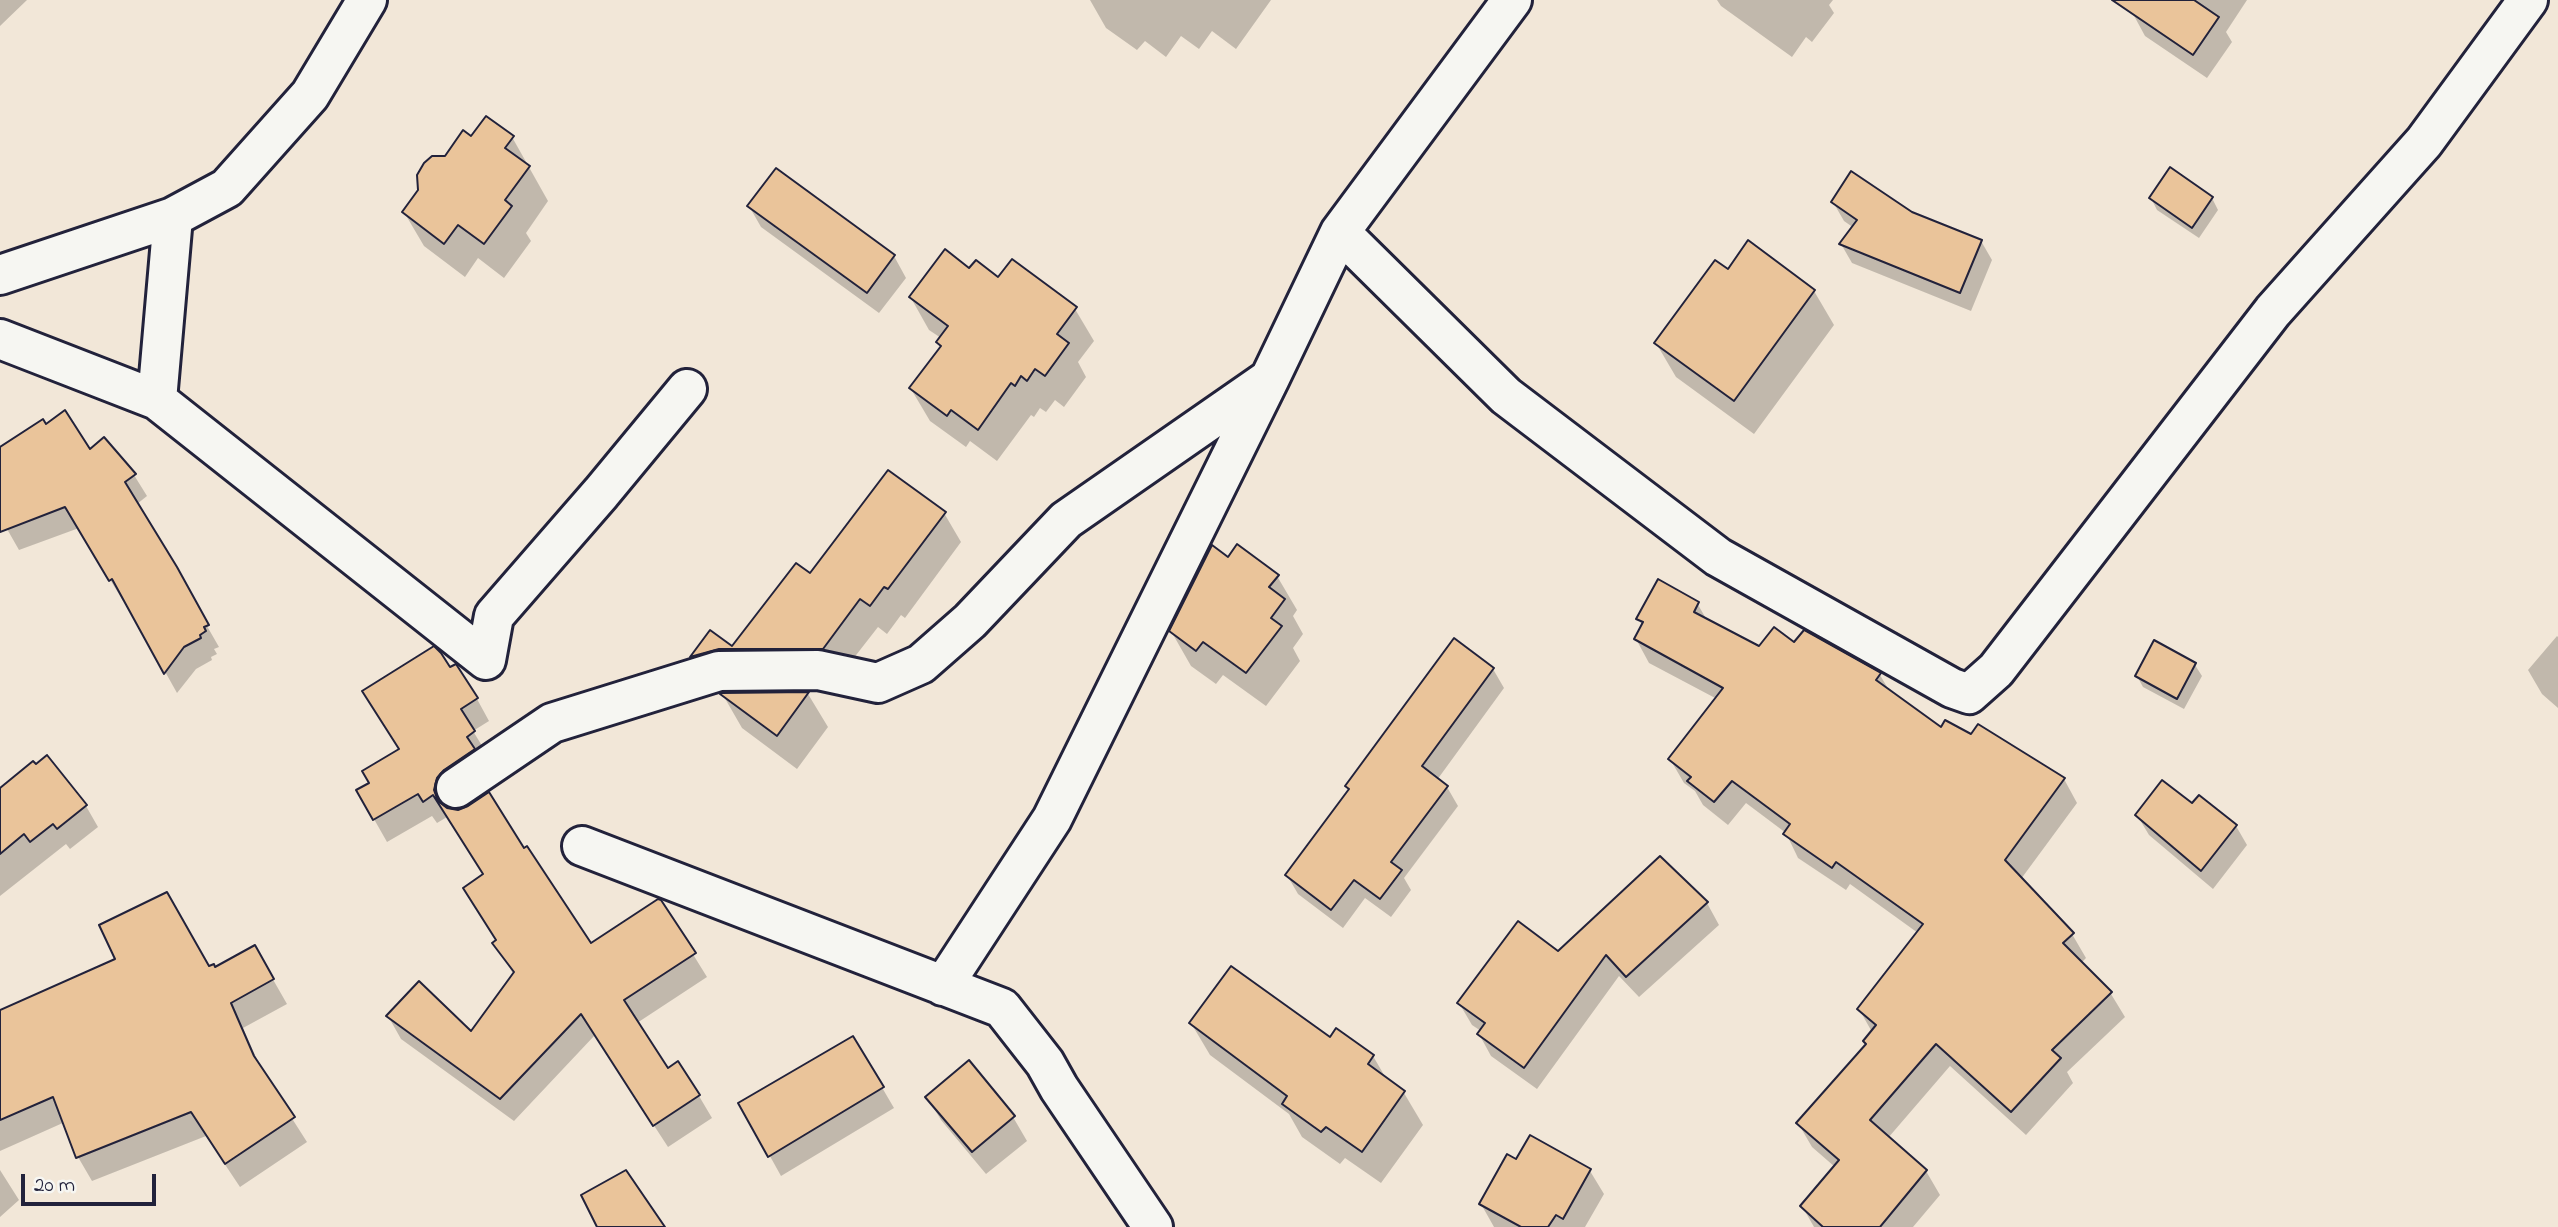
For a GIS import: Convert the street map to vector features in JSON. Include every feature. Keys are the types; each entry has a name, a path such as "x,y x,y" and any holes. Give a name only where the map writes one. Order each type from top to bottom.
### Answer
{"street":[{"path":"0,275 173,217 227,188 310,95 367,0"},
{"path":"943,986 1052,819 1340,232 1512,0"},
{"path":"1340,232 1506,396 1718,557 1952,688 1969,694 1996,670 2273,311 2424,142 2528,0"},
{"path":"157,400 173,217"},
{"path":"0,339 157,400 486,660 494,616 687,389"},
{"path":"456,788 552,723 719,671 818,670 878,683 921,664 970,621 1066,520 1270,378"},
{"path":"582,846 1003,1008 1045,1063 1066,1100 1153,1227"}],"building":[{"path":"2112,0 2194,0 2219,17 2193,55"},
{"path":"486,116 514,136 505,148 530,166 505,200 512,206 484,244 458,225 444,244 402,212 418,190 417,175 424,163 432,156 445,156 463,130 471,136"},
{"path":"2170,167 2213,197 2192,228 2149,198"},
{"path":"776,168 895,255 867,293 747,206"},
{"path":"1851,171 1912,212 1982,240 1960,293 1839,244 1857,220 1831,202"},
{"path":"1748,240 1815,290 1734,401 1654,343 1715,260 1728,269"},
{"path":"945,249 969,268 976,260 998,277 1012,259 1077,307 1057,334 1069,343 1045,376 1035,369 1027,381 1021,376 1015,386 1011,383 978,430 951,410 947,416 909,388 941,346 936,342 948,326 909,297"},
{"path":"65,410 90,449 104,437 136,474 125,482 209,625 204,627 206,631 200,635 201,638 184,647 164,674 112,579 109,581 65,507 0,532 0,447 43,419 46,424"},
{"path":"888,470 946,512 888,589 884,587 870,606 860,599 823,649 719,649 690,657 710,630 732,646 796,563 810,573"},
{"path":"1237,544 1279,575 1269,587 1285,599 1271,618 1282,626 1246,673 1203,642 1196,651 1169,631 1212,545 1228,557"},
{"path":"1658,579 1699,602 1694,612 1759,646 1774,627 1794,642 1804,630 1881,673 1876,680 1941,727 1945,720 1971,734 1978,724 2065,778 2005,860 2074,933 2063,943 2112,992 2052,1050 2061,1058 2011,1112 1936,1044 1870,1120 1927,1170 1880,1227 1823,1227 1800,1206 1839,1160 1796,1123 1866,1044 1863,1041 1876,1025 1857,1009 1923,924 1836,862 1832,868 1783,834 1790,824 1732,781 1714,802 1687,781 1691,777 1668,759 1723,688 1634,639 1643,622 1636,619"},
{"path":"1454,638 1494,668 1422,766 1448,786 1391,862 1402,870 1380,899 1354,880 1331,910 1285,875 1349,789 1345,786"},
{"path":"2154,640 2196,663 2177,699 2135,676"},
{"path":"434,646 450,667 456,664 478,698 461,709 475,731 467,737 475,749 444,770 437,778 434,790 438,801 447,808 458,810 489,792 524,848 527,846 591,943 658,899 696,953 624,1000 668,1068 678,1061 700,1095 653,1126 581,1014 500,1099 386,1016 419,981 471,1031 514,972 492,943 496,940 463,888 483,874 433,795 423,802 418,794 373,820 356,790 369,783 362,771 399,749 362,691"},
{"path":"809,692 777,736 720,694 722,693"},
{"path":"47,755 87,805 57,829 53,824 30,842 24,834 0,854 0,788 33,761 36,764"},
{"path":"2162,780 2192,803 2199,795 2237,825 2201,871 2135,815"},
{"path":"1660,856 1708,902 1626,977 1606,955 1524,1068 1477,1034 1485,1023 1457,1003 1518,921 1558,951"},
{"path":"167,892 209,966 214,964 215,967 255,945 274,979 231,1003 254,1056 295,1117 225,1164 191,1112 76,1158 53,1097 0,1120 0,1010 115,959 99,925"},
{"path":"1231,966 1330,1037 1336,1028 1374,1055 1368,1064 1405,1091 1362,1152 1326,1127 1321,1132 1282,1104 1287,1096 1189,1023"},
{"path":"853,1036 884,1087 768,1157 738,1103"},
{"path":"969,1060 1015,1116 972,1152 925,1097"},
{"path":"1530,1135 1591,1169 1563,1219 1556,1215 1548,1227 1521,1227 1479,1204 1507,1154 1516,1159"},
{"path":"626,1170 665,1227 597,1227 581,1195"}]}
